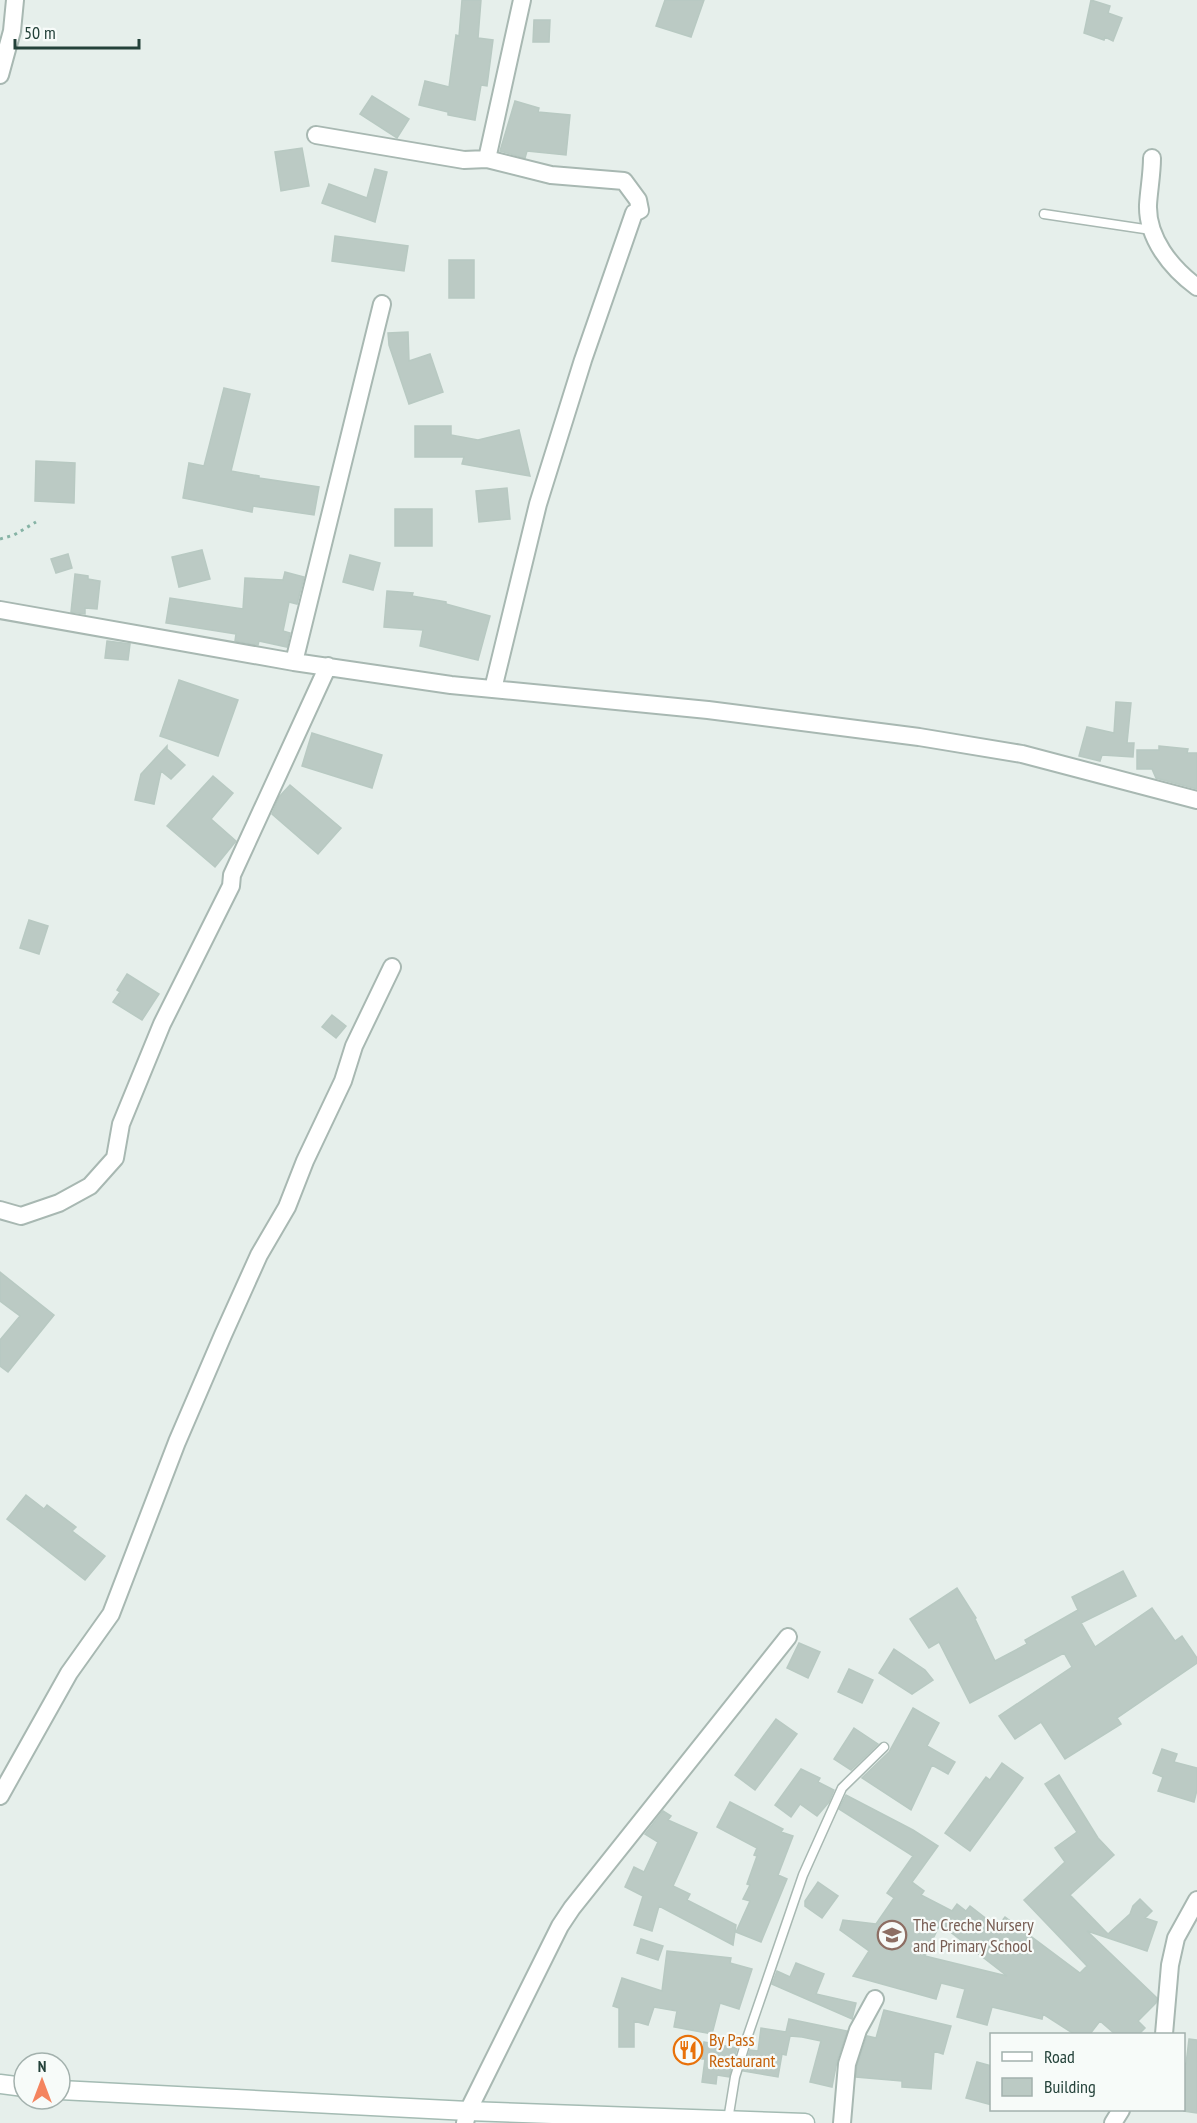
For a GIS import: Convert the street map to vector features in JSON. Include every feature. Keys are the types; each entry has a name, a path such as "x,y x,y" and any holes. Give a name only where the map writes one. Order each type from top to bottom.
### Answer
{"street":[{"path":"0,75 12,31 15,0"},
{"path":"487,159 522,0"},
{"path":"316,135 464,160 487,159 551,175 624,181 638,200 640,210 634,213 583,360 538,504 493,689"},
{"path":"1152,158 1148,207 1151,231 1170,264 1197,287"},
{"path":"294,662 382,304"},
{"path":"0,610 294,662 451,685 708,710 919,737 1022,754 1197,800"},
{"path":"0,1210 21,1216 59,1203 90,1186 115,1158 121,1124 162,1024 231,886 232,874 328,666"},
{"path":"0,1796 64,1681 111,1614 177,1442 223,1335 259,1255 287,1207 305,1161 343,1081 354,1046 392,968"},
{"path":"467,2117 572,1908 788,1637"},
{"path":"1164,2033 1170,1965 1176,1938 1197,1900"},
{"path":"842,2123 847,2064 858,2030 875,1999"},
{"path":"72,2091 467,2117 805,2123"}],"lane":[{"path":"1044,214 1151,231"},
{"path":"728,2120 735,2077 803,1875 842,1788 884,1747"}],"path":[{"path":"0,539 14,535 36,522"}],"building":[{"path":"462,0 481,0 478,38 493,40 487,86 481,85 475,120 448,115 448,112 419,105 425,81 449,87 456,35 459,36"},
{"path":"665,0 704,0 691,37 656,26"},
{"path":"1091,0 1110,6 1108,13 1122,18 1113,41 1084,33"},
{"path":"534,20 550,20 549,42 533,42"},
{"path":"372,96 409,119 397,138 360,114"},
{"path":"515,101 539,108 538,112 570,115 566,155 527,151 525,158 500,151"},
{"path":"302,148 309,186 281,191 275,152"},
{"path":"375,169 387,172 375,222 322,203 329,184 367,198"},
{"path":"335,236 408,246 404,271 332,261"},
{"path":"449,260 474,260 474,298 449,298"},
{"path":"408,332 409,361 430,354 443,392 409,404 389,345 388,333"},
{"path":"224,388 250,394 231,471 259,476 259,478 319,487 314,515 253,506 252,512 183,498 189,463 204,466"},
{"path":"415,426 451,426 451,435 478,440 519,430 530,476 462,464 464,457 415,457"},
{"path":"36,461 75,463 74,503 35,501"},
{"path":"507,488 510,519 479,522 476,491"},
{"path":"395,509 432,509 432,546 395,546"},
{"path":"202,550 210,579 179,587 172,557"},
{"path":"68,554 72,568 56,573 51,559"},
{"path":"350,555 380,563 373,590 343,582"},
{"path":"285,572 304,577 297,604 289,602 283,631 290,633 287,647 259,641 258,645 235,641 236,634 166,623 170,598 243,609 245,578 283,580"},
{"path":"75,574 100,581 97,609 85,608 85,614 71,612"},
{"path":"387,591 413,593 412,596 446,602 446,604 490,616 478,660 420,646 423,630 384,627"},
{"path":"107,641 130,644 128,660 105,658"},
{"path":"179,680 238,700 218,756 160,736"},
{"path":"1116,702 1131,703 1127,743 1134,743 1133,757 1102,755 1100,761 1079,756 1087,727 1114,733"},
{"path":"312,733 382,755 372,788 302,766"},
{"path":"167,746 167,749 185,765 171,779 161,771 154,804 135,800 141,774"},
{"path":"1159,746 1188,749 1187,753 1197,753 1197,789 1156,778 1152,769 1137,769 1137,750 1159,750"},
{"path":"213,776 233,793 211,819 236,841 215,867 167,826"},
{"path":"290,785 341,828 318,854 272,814 279,797"},
{"path":"29,920 48,926 39,954 20,948"},
{"path":"127,974 159,994 142,1020 113,1002"},
{"path":"332,1015 346,1026 336,1038 322,1027"},
{"path":"0,1272 54,1315 8,1372 0,1366 0,1340 20,1316 0,1301"},
{"path":"26,1495 44,1509 47,1505 76,1527 72,1531 105,1556 85,1580 7,1519"},
{"path":"1123,1571 1136,1596 1081,1623 1095,1647 1152,1608 1175,1641 1182,1636 1197,1658 1197,1663 1117,1718 1121,1724 1065,1759 1041,1722 1015,1739 999,1716 1072,1667 1064,1653 970,1703 939,1642 929,1648 910,1619 957,1588 976,1618 995,1661 1027,1644 1025,1640 1078,1610 1072,1597"},
{"path":"799,1643 820,1652 808,1678 787,1668"},
{"path":"894,1649 925,1670 933,1680 912,1694 879,1673"},
{"path":"849,1669 873,1680 862,1703 838,1692"},
{"path":"913,1708 939,1723 927,1746 955,1762 948,1774 932,1765 911,1810 862,1778 889,1752"},
{"path":"776,1719 797,1734 755,1790 735,1775"},
{"path":"854,1728 878,1744 851,1770 834,1759"},
{"path":"1162,1749 1177,1754 1174,1762 1197,1768 1197,1790 1194,1802 1158,1791 1163,1777 1153,1773"},
{"path":"1002,1763 1023,1778 970,1851 945,1833 986,1777 990,1780"},
{"path":"801,1769 820,1778 818,1782 834,1790 829,1802 817,1816 800,1804 791,1817 775,1805"},
{"path":"1059,1775 1098,1838 1114,1855 1070,1895 1108,1934 1130,1914 1133,1906 1140,1899 1152,1911 1145,1918 1157,1922 1147,1951 1087,1931 1157,1998 1156,2003 1138,2021 1145,2028 1140,2033 1114,2033 1100,2021 1091,2033 1072,2033 1043,2014 1042,2019 992,2007 987,2025 957,2017 965,1989 941,1983 936,1999 853,1976 869,1951 840,1930 843,1920 876,1924 894,1898 887,1893 913,1856 839,1809 846,1795 913,1830 938,1846 912,1882 924,1891 921,1895 952,1911 957,1904 966,1911 970,1906 997,1927 1005,1917 1080,1973 1087,1966 1024,1900 1065,1862 1055,1848 1077,1832 1045,1784","holes":["940,1924 1007,1976 925,1956"]},
{"path":"730,1802 783,1829 781,1832 793,1836 778,1875 787,1879 761,1942 736,1932 750,1901 743,1899 750,1885 747,1884 757,1856 754,1855 757,1848 717,1827"},
{"path":"663,1811 671,1816 668,1820 697,1833 673,1886 690,1894 687,1900 736,1925 733,1945 659,1906 652,1931 634,1925 643,1896 625,1887 634,1867 644,1872 658,1842 645,1834"},
{"path":"818,1882 838,1896 822,1918 805,1906 805,1901"},
{"path":"641,1939 663,1946 658,1960 637,1953"},
{"path":"667,1951 731,1958 730,1963 752,1969 739,2009 720,2003 712,2034 674,2027 677,2011 654,2007 648,2025 634,2021 634,2047 619,2047 619,2008 613,2006 622,1978 662,1991"},
{"path":"796,1963 824,1974 816,1994 856,2003 852,2019 772,1984 777,1971 790,1977"},
{"path":"884,2010 951,2026 943,2054 934,2051 931,2089 902,2087 902,2081 856,2077 857,2066 867,2036 876,2038"},
{"path":"789,2019 847,2031 837,2061 832,2087 810,2082 821,2041 802,2037 790,2036 786,2055 782,2054 778,2077 743,2071 750,2050 758,2051 761,2028 786,2032"},
{"path":"1189,2039 1197,2040 1197,2113 1184,2111"},
{"path":"704,2042 737,2048 729,2077 717,2075 716,2084 702,2082 705,2059 702,2059"},
{"path":"977,2062 990,2065 990,2104 966,2098"}],"place":[{"name":"The Creche Nursery and Primary School","path":"892,1935"},
{"name":"By Pass Restaurant","path":"688,2050"}]}
